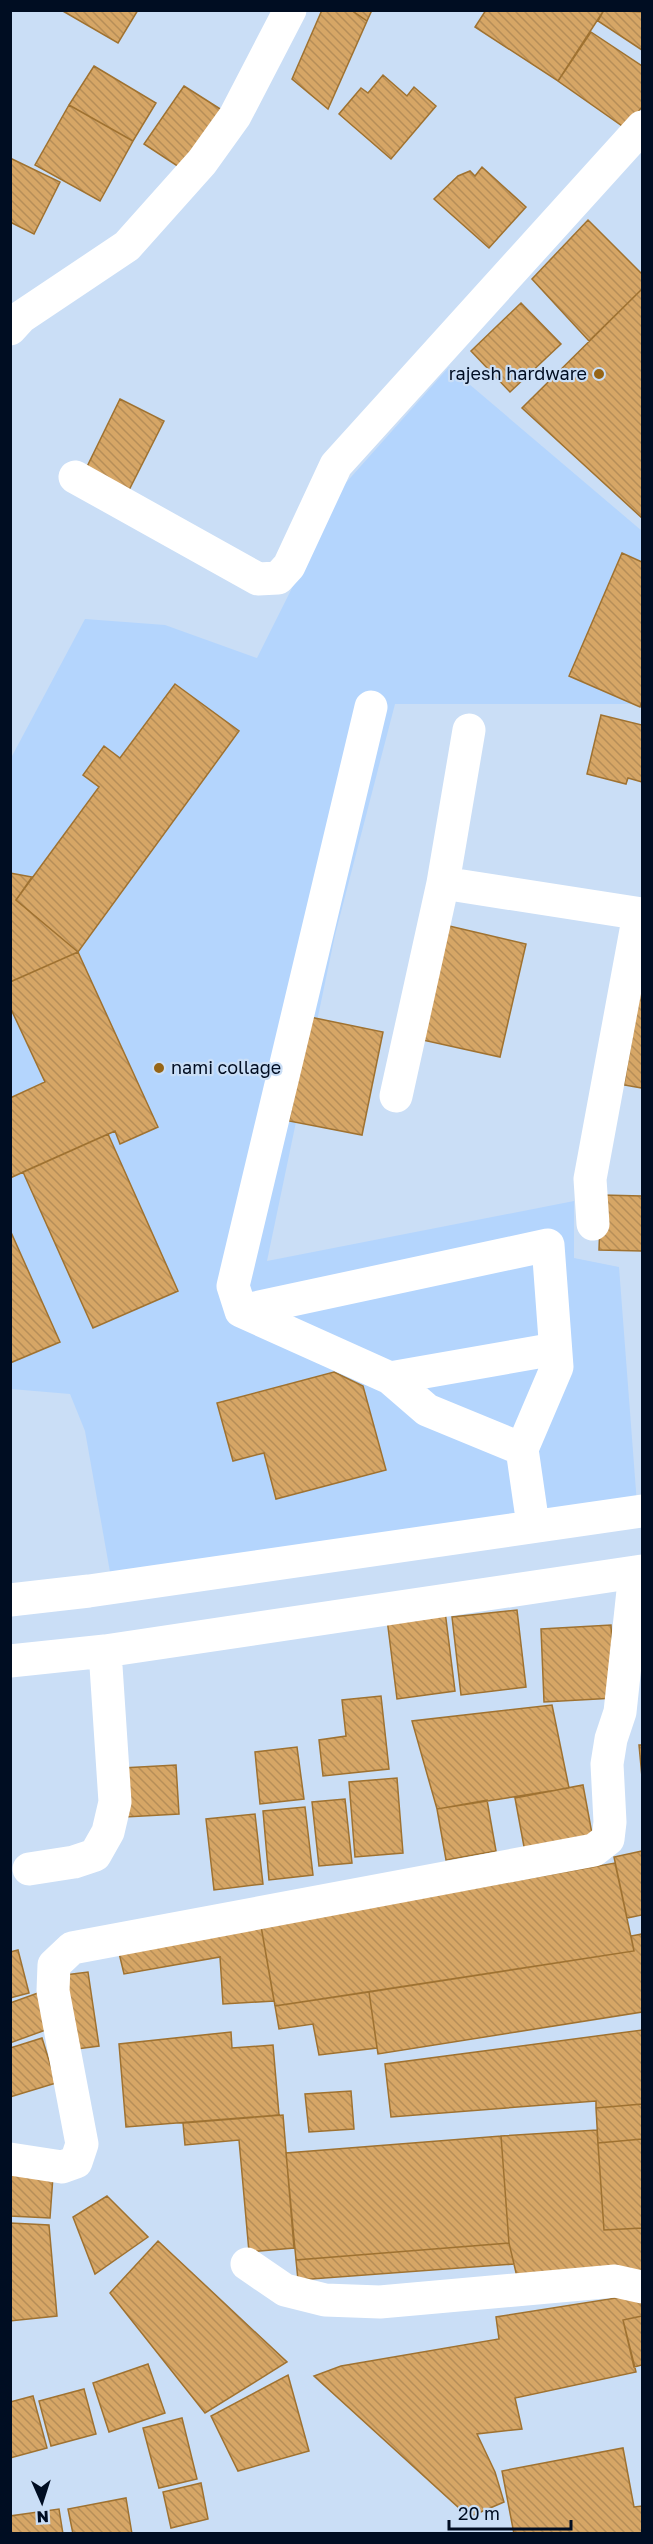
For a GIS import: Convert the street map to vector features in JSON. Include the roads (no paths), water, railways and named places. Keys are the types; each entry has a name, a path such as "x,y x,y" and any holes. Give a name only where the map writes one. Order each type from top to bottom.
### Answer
{"street":[{"path":"10,329 21,317 127,246 202,162 235,116 290,10"},
{"path":"75,477 258,579 278,578 289,566 336,465 642,127"},
{"path":"370,707 233,1286 241,1311 390,1378 426,1410 522,1449"},
{"path":"396,1096 443,883 469,730"},
{"path":"443,883 641,914 590,1179 593,1224"},
{"path":"241,1311 548,1245 557,1367 522,1449 533,1525"},
{"path":"390,1378 555,1348"},
{"path":"10,1600 642,1511"},
{"path":"10,1661 105,1651 639,1571 620,1713 611,1739 607,1764 610,1822 608,1839 594,1850 72,1948 54,1965 52,1991 82,2144 76,2162 62,2167 10,2159"},
{"path":"29,1869 74,1862 95,1855 108,1832 115,1802 105,1651"},
{"path":"247,2264 285,2290 325,2300 380,2302 615,2281 642,2287"}],"place":[{"name":"rajesh hardware","path":"599,374"},
{"name":"nami collage","path":"159,1068"}]}
